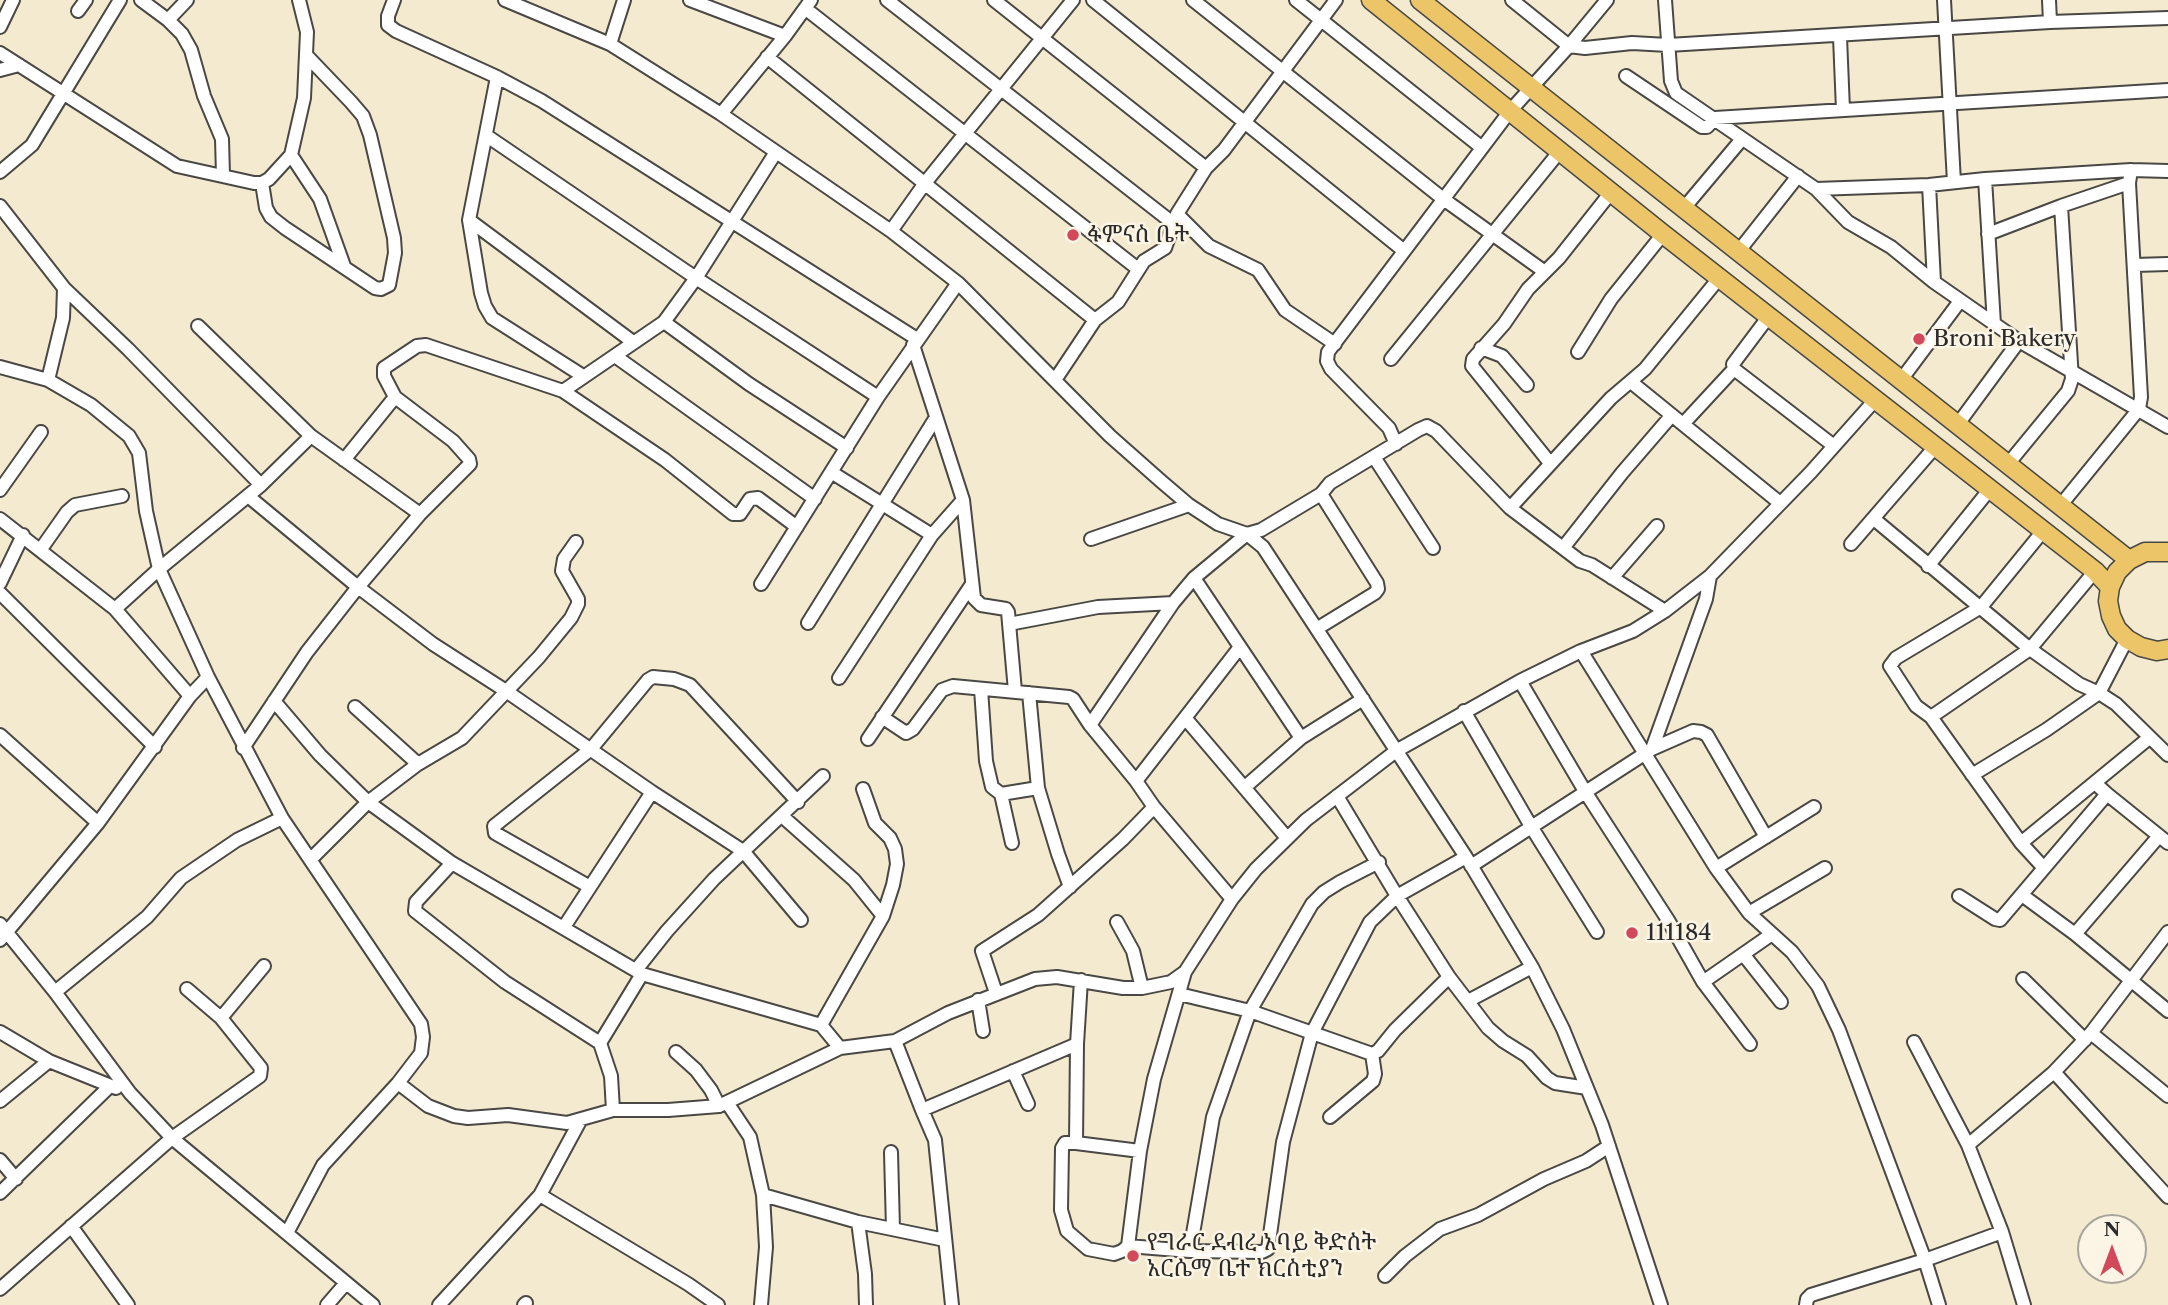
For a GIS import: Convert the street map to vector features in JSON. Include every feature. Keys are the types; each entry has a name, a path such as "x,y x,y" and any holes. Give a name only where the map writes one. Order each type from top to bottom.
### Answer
{"highway":[{"path":"1371,0 1663,234 2095,571 2110,587"},
{"path":"1420,0 2129,560"},
{"path":"2168,551 2145,552 2129,560 2117,572 2110,587 2108,601 2117,629 2127,639 2141,647 2168,649"}],"street":[{"path":"0,27 13,0"},
{"path":"0,172 32,145 120,0"},
{"path":"141,0 182,34 191,50 204,96 220,133 223,175"},
{"path":"168,20 187,0"},
{"path":"0,52 177,166 262,183 291,155 304,98 307,32 299,0"},
{"path":"394,0 388,16 388,25 396,31 497,77 542,101 732,220 915,342 935,419 963,500 974,598 981,605 1006,609 1015,691"},
{"path":"505,0 610,44 721,114 891,231 958,283 1110,436 1189,505 1217,524 1247,534 1264,547 1469,862 1532,967 1563,1029 1587,1088 1609,1146 1661,1305"},
{"path":"610,44 624,0"},
{"path":"690,0 785,36"},
{"path":"887,0 1000,89 1209,246 1258,270 1286,310 1335,344"},
{"path":"994,0 1206,168"},
{"path":"891,231 925,183 1073,0"},
{"path":"1093,0 1403,250"},
{"path":"1192,0 1442,198 1545,272"},
{"path":"1296,0 1481,147"},
{"path":"1055,380 1095,320 1118,302 1144,261 1165,248 1175,219 1206,168 1224,150 1335,0"},
{"path":"1511,0 1569,46 1585,48 1632,43 1668,45 1840,37 2050,22 2168,18"},
{"path":"1396,444 1389,428 1331,369 1327,361 1328,352 1481,147 1607,0"},
{"path":"1665,0 1671,81 1676,93 1816,189 1848,222 1891,247 1934,282 2018,341 2168,427"},
{"path":"1944,0 1954,182"},
{"path":"2049,0 2050,22"},
{"path":"721,114 808,4 965,134 1138,269"},
{"path":"1840,37 1843,110"},
{"path":"262,183 266,208 271,217 375,288 382,289 389,285 396,253 370,135 363,116 306,55"},
{"path":"767,57 1095,320"},
{"path":"0,70 19,65"},
{"path":"1626,76 1702,127 1707,127 1715,118 2168,90"},
{"path":"497,77 469,220 481,293 492,318 583,376"},
{"path":"487,136 878,397"},
{"path":"1684,208 1742,139"},
{"path":"1391,359 1560,151"},
{"path":"563,391 664,322 696,278 776,152"},
{"path":"291,155 320,199 344,267"},
{"path":"1816,189 1929,185 1985,179 2130,177 2168,171"},
{"path":"1738,252 1798,176"},
{"path":"1988,234 2130,177"},
{"path":"2060,506 2138,409 2141,397 2130,177"},
{"path":"1985,179 1994,324"},
{"path":"1929,185 1934,282"},
{"path":"1550,463 1472,366 1473,359 1504,324 1528,289 1612,191"},
{"path":"0,206 64,288 128,349 261,485"},
{"path":"2008,464 2068,391 2072,379 2061,206"},
{"path":"469,220 633,341"},
{"path":"1578,352 1611,299 1663,234"},
{"path":"2135,265 2168,264"},
{"path":"1510,508 1611,398 1645,369 1720,277"},
{"path":"761,584 878,397 958,283"},
{"path":"48,380 63,318 64,288"},
{"path":"1901,380 1960,301"},
{"path":"1684,424 1734,369 1733,364 1769,316"},
{"path":"664,322 749,384 847,448"},
{"path":"198,326 311,436 420,513"},
{"path":"1958,424 2018,341"},
{"path":"243,748 306,652 420,513 470,464 469,458 453,441 396,397 384,376 384,369 421,345 563,391 665,460 733,514 740,514 750,499 758,498 797,527"},
{"path":"1482,348 1502,356 1527,385"},
{"path":"615,356 815,499"},
{"path":"0,367 48,380 90,405 129,436 139,453 146,511 159,569 243,748 282,818 421,1024 421,1052 398,1083 323,1165 286,1233"},
{"path":"1734,369 1834,446"},
{"path":"1631,382 1780,503"},
{"path":"344,460 396,397"},
{"path":"1140,1151 1076,1143 1065,1143 1062,1148 1061,1210 1066,1231 1088,1249 1114,1254 1128,1246 1140,1151 1154,1079 1185,972 1232,899 1255,869 1337,796 1396,751 1520,681 1581,650 1633,631 1665,611 1710,576 1811,472 1875,400"},
{"path":"1563,548 1672,415"},
{"path":"808,622 935,419"},
{"path":"1090,725 1172,603 1194,578 1247,534 1261,530 1321,494 1330,483 1427,426 1436,431 1510,508 1580,561 1592,565 1665,611"},
{"path":"0,490 41,432"},
{"path":"115,609 261,485 311,436"},
{"path":"1851,544 1935,447"},
{"path":"1374,457 1433,548"},
{"path":"831,472 932,535"},
{"path":"1928,566 1990,489"},
{"path":"1318,628 1378,589 1377,583 1321,494"},
{"path":"41,549 66,512 75,505 122,496"},
{"path":"248,496 358,587 433,644 743,851 801,920"},
{"path":"839,678 932,535 963,500"},
{"path":"1091,539 1189,505"},
{"path":"0,519 115,609 190,696"},
{"path":"1874,519 2030,649 2079,684 2116,704 2168,755"},
{"path":"1612,578 1657,526"},
{"path":"2043,531 1981,607 1891,662 1890,666 1916,706 1931,717 2021,843 2043,867"},
{"path":"0,583 23,535"},
{"path":"311,859 368,802 418,764 462,738 539,657 575,611 578,599 562,571 564,559 576,542"},
{"path":"1931,717 2030,649 2095,571"},
{"path":"1648,752 1706,599 1710,576"},
{"path":"1194,578 1301,738"},
{"path":"867,739 972,583"},
{"path":"0,593 155,747"},
{"path":"1009,624 1098,607 1172,603"},
{"path":"1972,775 2046,730 2099,693 2127,639"},
{"path":"1136,781 1240,647"},
{"path":"1581,650 1648,752 1716,868 1749,913 1792,952 1818,986 1839,1030 1925,1260 1939,1305"},
{"path":"208,677 190,696 97,823 3,932 55,992 130,1093 172,1138 373,1305"},
{"path":"590,887 495,833 494,829 497,822 591,749 648,680 661,677 690,685 798,802"},
{"path":"1520,681 1586,793 1668,920 1703,982 1750,1044"},
{"path":"882,717 906,733 913,729 942,690 953,686 1073,699 1154,807 1232,899"},
{"path":"981,689 986,761 992,787 1001,794 1012,843"},
{"path":"1029,693 1038,788 1070,887"},
{"path":"1245,787 1301,738 1363,699"},
{"path":"274,701 320,755 368,802 452,863 639,972 821,1025 840,1048"},
{"path":"355,707 418,764"},
{"path":"1465,711 1532,828 1597,932"},
{"path":"1186,719 1287,838"},
{"path":"1128,1246 1190,1251 1262,1252 1268,1249 1283,1142 1312,1033 1370,922 1397,896 1532,828 1648,752 1693,731 1707,735 1766,837"},
{"path":"0,735 97,823"},
{"path":"2021,843 2148,738"},
{"path":"600,1043 639,972 667,931 743,851 823,776"},
{"path":"2075,934 2163,840 2095,783"},
{"path":"1001,794 1038,788"},
{"path":"821,1025 883,916 897,864 895,849 890,838 875,822 863,789"},
{"path":"564,927 652,792"},
{"path":"1959,896 1997,920 2001,918 2107,794"},
{"path":"1337,796 1449,977 1489,1028 1503,1041 1527,1056 1547,1079 1555,1083 1587,1088"},
{"path":"996,993 982,951 1038,915 1154,807"},
{"path":"1716,868 1814,807"},
{"path":"782,816 853,880 883,916"},
{"path":"55,992 147,917 181,878 237,840 282,818"},
{"path":"1190,1251 1213,1117 1250,1012 1312,904 1324,892 1379,862"},
{"path":"452,863 416,902 415,911 506,982 600,1043 611,1076 613,1110"},
{"path":"1749,913 1825,868"},
{"path":"2022,895 2075,934 2168,1011"},
{"path":"1117,922 1133,951 1142,988"},
{"path":"1968,1145 2054,1072 2088,1037 2168,932"},
{"path":"1703,982 1772,934"},
{"path":"1743,954 1781,1002"},
{"path":"221,1018 264,966"},
{"path":"1468,1001 1532,967"},
{"path":"398,1083 428,1106 454,1116 468,1118 494,1114 553,1122 580,1121 613,1110 668,1110 724,1105 840,1048 895,1041 948,1013 1035,979 1057,977 1123,988 1142,988 1171,982 1185,972"},
{"path":"1179,994 1250,1012 1372,1054 1378,1051 1395,1030 1449,977"},
{"path":"2023,979 2088,1037 2168,1096"},
{"path":"1076,1143 1077,1044 1082,980"},
{"path":"0,1289 172,1138 260,1076 261,1068 221,1018 187,989"},
{"path":"978,1000 983,1031"},
{"path":"0,1032 49,1060 130,1093"},
{"path":"895,1041 935,1140 952,1305"},
{"path":"1914,1042 1968,1145 2002,1231 2024,1305"},
{"path":"922,1110 1077,1044"},
{"path":"676,1052 696,1070 750,1137 763,1195 766,1247 761,1305"},
{"path":"1330,1117 1373,1081 1375,1074 1372,1054"},
{"path":"0,1101 49,1060"},
{"path":"1013,1071 1028,1104"},
{"path":"2054,1072 2168,1197"},
{"path":"0,1193 110,1086"},
{"path":"445,1303 540,1195 580,1121"},
{"path":"1385,1276 1405,1256 1440,1229 1478,1215 1544,1179 1586,1161 1609,1146"},
{"path":"891,1152 893,1229"},
{"path":"0,1160 16,1179"},
{"path":"540,1195 718,1305"},
{"path":"763,1195 858,1222 945,1240"},
{"path":"858,1222 866,1305"},
{"path":"71,1226 123,1303"},
{"path":"1806,1305 1811,1295 1925,1260 2002,1231"},
{"path":"327,1305 346,1283"}],"place":[{"name":"ፋምናስ ቤት","path":"1073,235"},
{"name":"Broni Bakery","path":"1919,339"},
{"name":"111184","path":"1632,933"},
{"name":"የግራር ደብረ አባይ ቅድስት አርሴማ ቤተ ክርስቲያን","path":"1133,1256"}]}
